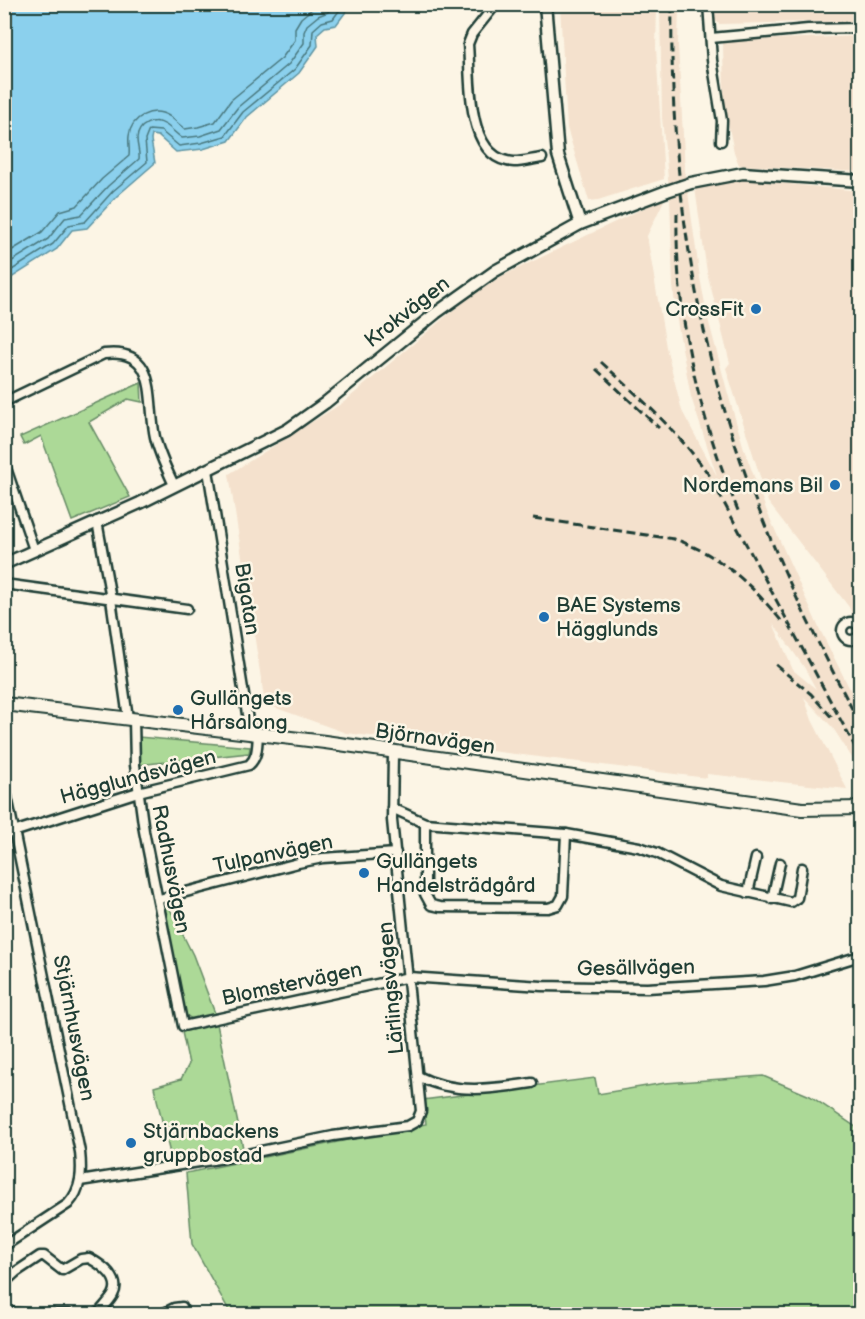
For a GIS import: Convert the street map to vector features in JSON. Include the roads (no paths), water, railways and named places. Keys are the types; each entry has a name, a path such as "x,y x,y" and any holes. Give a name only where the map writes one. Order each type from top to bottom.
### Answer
{"main road":[{"name":"Björnavägen","path":"4,704 254,734 802,809 861,808"}],"street":[{"path":"496,4 472,34 468,44 474,126 488,150 499,158 513,162 542,158"},
{"path":"545,4 558,155 580,224"},
{"path":"708,4 712,60 722,121 721,141"},
{"path":"711,38 808,29 861,28"},
{"name":"Krokvägen","path":"4,564 208,470 287,430 325,403 463,293 524,254 580,224 659,193 692,183 743,173 861,181"},
{"path":"4,402 104,354 117,352 139,360 145,370 155,438 174,485"},
{"path":"4,462 34,550"},
{"name":"Bigatan","path":"208,470 254,734"},
{"name":"Radhusvägen","path":"97,522 131,718 144,831 183,1026"},
{"path":"4,584 187,609"},
{"name":"Hägglundsvägen","path":"4,835 138,792 249,765 257,753 254,734"},
{"name":"Lärlingsvägen","path":"80,1181 237,1156 322,1138 408,1126 417,1121 421,1111 392,808 393,753"},
{"name":"Stjärnhusvägen","path":"4,782 16,831 80,1152 80,1181"},
{"path":"392,808 425,823 566,834 648,850 717,884 791,902 797,898 802,867"},
{"path":"425,823 425,894 431,905 440,907 548,908 558,905 563,896 566,834"},
{"name":"Tulpanvägen","path":"159,899 323,858 396,853"},
{"path":"748,893 756,858"},
{"path":"772,899 780,863"},
{"name":"Gesällvägen","path":"409,976 542,986 647,988 764,981 795,976 861,956"},
{"name":"Blomstervägen","path":"183,1026 409,976"},
{"path":"418,1076 437,1084 463,1089 497,1088 532,1083"},
{"path":"4,1246 65,1206 75,1194 80,1181"},
{"path":"4,1283 40,1256 44,1256 62,1270 81,1259 89,1258 110,1273 115,1286 114,1294 98,1314"},
{"path":"162,1314 182,1307"},
{"path":"4,1312 69,1314"}],"water":[{"path":"5,4 351,5 336,25 325,27 317,34 318,46 299,73 247,117 229,141 203,149 176,152 158,136 152,135 155,163 117,196 87,228 72,230 57,249 5,282"}],"railway":[{"path":"672,4 672,69 682,199 703,328 719,392 738,454 783,568 860,724"},
{"path":"677,213 680,291 692,366 712,440 739,513"},
{"path":"601,362 671,430 709,475 860,756"},
{"path":"596,369 659,428"},
{"path":"533,518 674,539 691,545 735,573 783,623"},
{"path":"776,665 811,694 834,720"}],"place":[{"name":"CrossFit","path":"756,309"},
{"name":"Nordemans Bil","path":"835,485"},
{"name":"BAE Systems Hägglunds","path":"544,617"},
{"name":"Gullängets Hårsalong","path":"178,710"},
{"name":"Gullängets Handelsträdgård","path":"364,873"},
{"name":"Stjärnbackens gruppbostad","path":"131,1143"}]}
